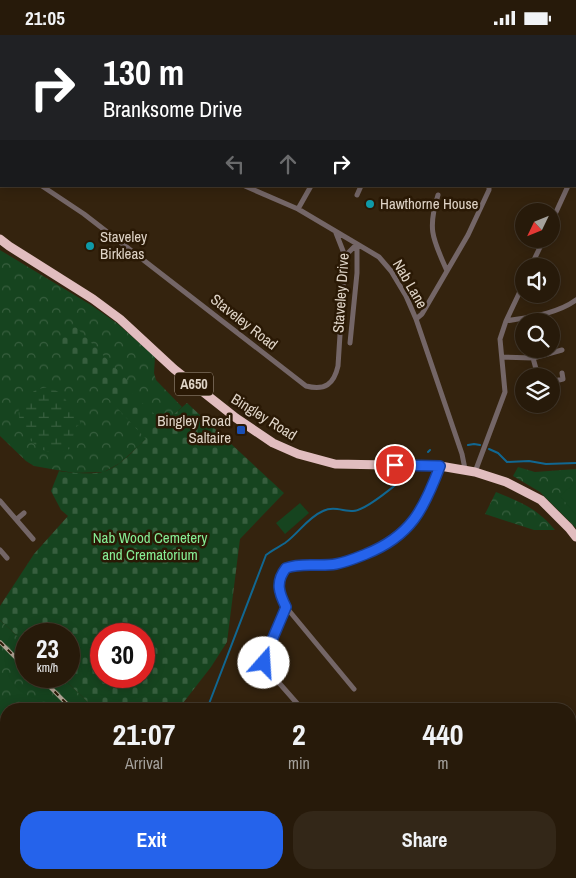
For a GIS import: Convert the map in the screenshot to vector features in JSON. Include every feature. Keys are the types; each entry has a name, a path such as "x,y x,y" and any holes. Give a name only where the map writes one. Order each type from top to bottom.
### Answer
{"highway":[{"name":"Bingley Road","path":"0,239 93,299 120,319 174,369 236,418 273,443 298,454 334,463 440,466 475,472 506,482 541,501 576,537"}],"street":[{"name":"Staveley Road","path":"43,187 88,218 306,387 316,389 330,382 335,376 336,371 345,256 336,233"},
{"name":"Nab Lane","path":"247,187 298,209 379,257 391,271 406,296 416,319 462,454 465,469"},
{"path":"298,209 310,187"},
{"path":"357,195 361,187"},
{"path":"416,319 422,314 468,235 489,187"},
{"path":"560,203 568,187"},
{"path":"438,195 432,213 432,235 447,271"},
{"path":"345,256 357,245"},
{"name":"Staveley Drive","path":"350,343 357,273 357,245"},
{"path":"506,321 547,313 576,300"},
{"path":"475,472 505,393 500,339 515,302"},
{"path":"502,357 515,357"},
{"path":"533,358 536,368"},
{"path":"560,380 563,379 562,373"},
{"path":"354,689 286,607 281,595 279,581 286,568 296,565 335,564 352,560 389,544 409,527 418,514 430,494 440,466"},
{"path":"0,501 33,539"},
{"path":"17,519 24,513"},
{"path":"0,550 7,558"},
{"path":"286,607 264,663 266,668 297,703"}],"green space":[{"path":"0,250 91,305 118,324 155,357 154,373 156,380 182,407 120,463 104,472 74,473 34,466 26,461 0,436"},
{"name":"Nab Wood Cemetery and Crematorium","path":"74,325 130,383 126,388 164,423 187,403 284,493 240,539 227,642 211,667 183,703 89,703 73,688 80,688 80,623 15,623 15,634 0,620 0,606 34,554 68,516 61,510 51,491 59,471 76,473 102,472 122,461 146,439 56,342"},
{"path":"49,387 64,395 67,403 81,423 75,428 73,437 69,439 71,448 61,452 51,452 33,443 22,426 19,416 19,406 25,404 31,393"},
{"path":"518,467 535,472 576,469 576,528 540,492 513,476"},
{"path":"576,482 576,515 560,496"},
{"path":"496,492 535,511 555,530 534,530 485,514"},
{"path":"300,503 309,513 285,534 276,523"},
{"path":"0,620 15,634 15,688 73,688 89,703 0,703"}],"waterway":[{"path":"468,445 480,445"},
{"path":"489,449 498,453 507,462 576,463"},
{"path":"209,703 266,555 290,539 317,514 330,509 358,510 382,496 407,474"}],"railway":[{"path":"0,642 15,657"},
{"path":"51,688 66,703"}],"place":[{"name":"Hawthorne House","path":"370,204"},
{"name":"Staveley Birkleas","path":"90,246"},
{"name":"Bingley Road Saltaire","path":"241,430"}],"route":[{"path":"264,663 286,607 279,588 279,581 286,568 296,565 335,564 372,552 400,536 418,514 430,494 440,466 395,465"}]}
